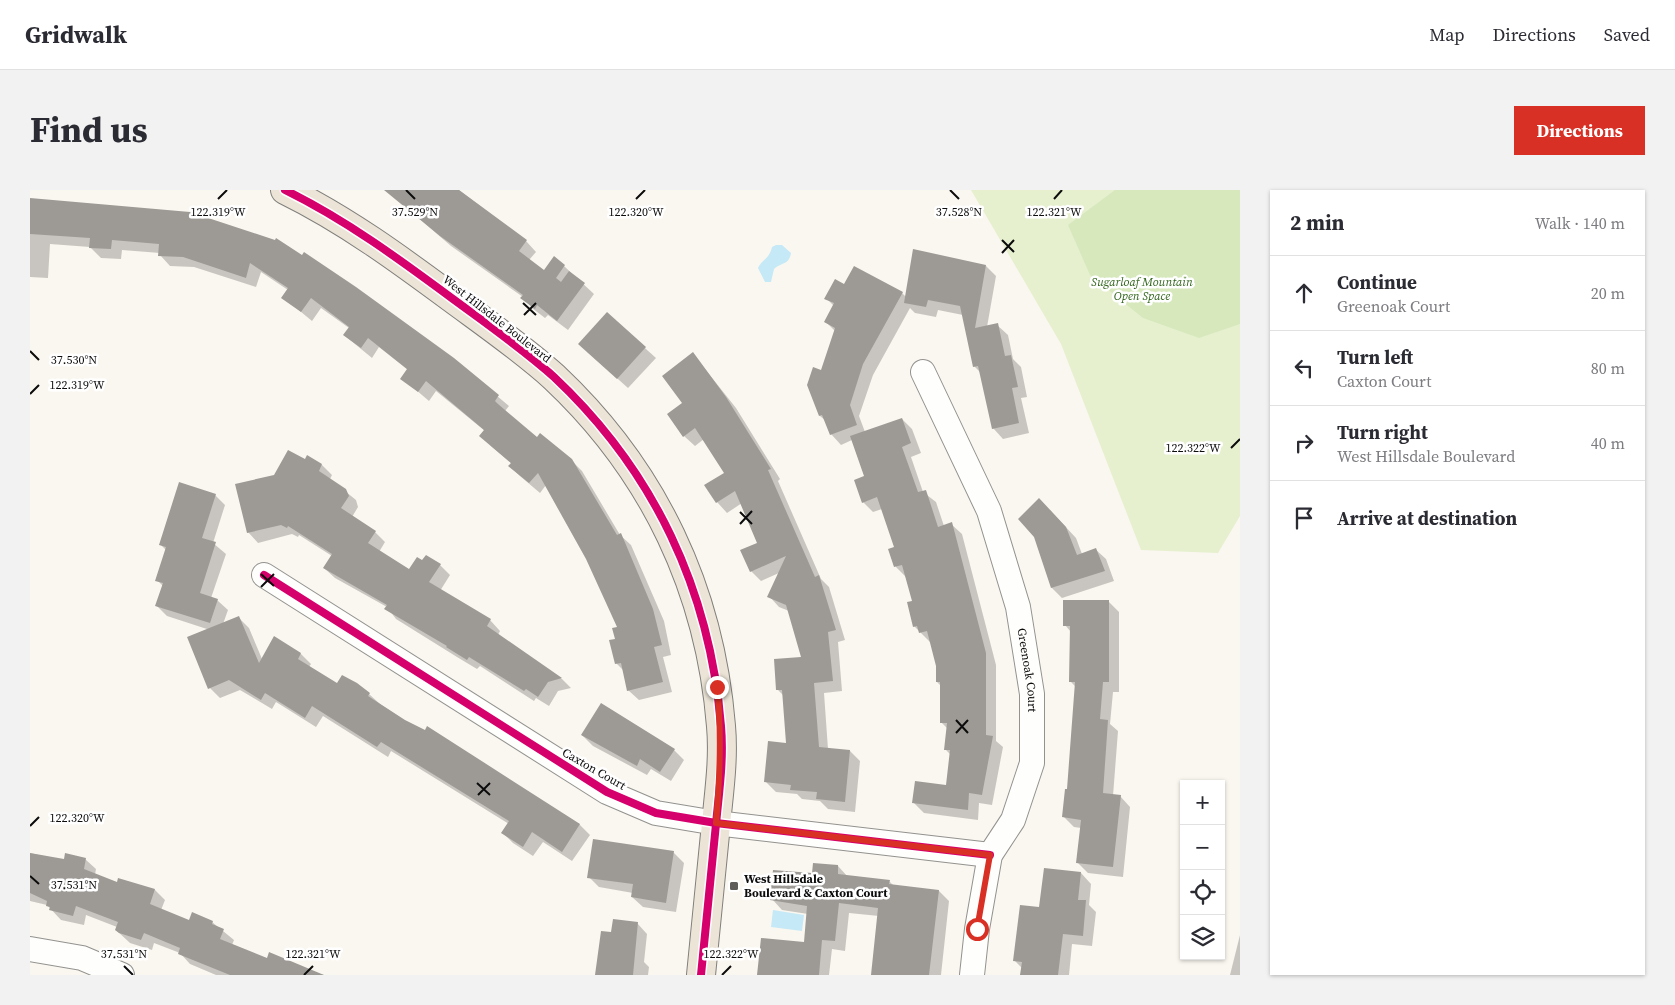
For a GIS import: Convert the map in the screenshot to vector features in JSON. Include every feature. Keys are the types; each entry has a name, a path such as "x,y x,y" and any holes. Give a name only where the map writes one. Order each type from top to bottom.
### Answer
{"main road":[{"name":"West Hillsdale Boulevard","path":"286,190 342,220 376,242 515,345 553,376 587,410 640,479 662,517 681,556 697,597 709,642 722,730 721,772 701,975"}],"street":[{"name":"Greenoak Court","path":"924,372 989,511 1018,607 1032,694 1032,763 1013,820 990,855 977,929 972,975"},
{"name":"Caxton Court","path":"264,575 607,792 656,813 716,823 990,855"},
{"path":"30,949 82,958 122,975"}],"green space":[{"name":"Sugarloaf Mountain Open Space","path":"971,190 1240,190 1240,516 1218,553 1141,550 1061,344"},
{"path":"1115,190 1240,190 1240,324 1199,338 1143,318 1090,275 1068,225"}],"water":[{"path":"782,245 791,253 790,257 789,260 774,269 771,282 765,282 758,268 772,247"},
{"path":"773,910 804,915 802,931 771,927"}],"building":[{"path":"384,190 459,190 527,240 519,251 544,270 554,256 565,265 556,278 561,282 569,271 585,283 557,321 537,305 535,309 520,298 523,295 440,236"},
{"path":"30,198 190,212 275,240 276,238 302,255 304,252 356,287 454,358 499,395 495,401 498,404 537,437 540,433 572,459 617,535 621,533 653,609 662,645 654,647 663,682 627,691 621,663 615,664 609,640 615,639 612,628 617,627 586,559 538,473 529,483 508,466 511,463 479,436 484,430 426,381 418,392 400,379 407,369 368,338 361,348 343,335 349,327 311,298 301,312 281,298 288,288 250,263 246,278 183,257 158,256 159,244 112,240 111,249 89,248 90,238 30,234"},
{"path":"913,249 986,265 975,328 998,323 1005,356 1011,355 1018,387 1012,388 1019,423 992,429 978,366 973,367 960,306 928,300 926,307 904,303"},
{"path":"854,266 903,292 863,364 850,405 857,425 830,435 822,415 819,416 807,385 813,367 821,370 835,328 824,322 834,303 824,299 835,279 844,284"},
{"path":"607,312 646,347 617,379 578,344"},
{"path":"693,352 726,397 771,469 768,470 815,577 819,575 836,630 828,632 833,681 814,683 819,747 850,750 845,802 816,799 817,792 790,790 791,785 764,782 768,741 786,743 782,690 776,690 774,659 801,657 786,605 767,597 786,556 750,572 740,550 757,543 735,491 716,503 704,485 724,473 695,428 683,437 667,414 682,403 662,376"},
{"path":"902,418 911,443 902,447 918,492 926,490 938,527 952,522 986,653 986,735 993,736 982,795 969,793 968,810 912,803 915,781 946,785 950,750 944,750 947,723 940,723 940,682 936,682 936,666 927,631 919,633 917,626 913,627 907,602 912,601 902,565 894,567 888,549 894,547 877,497 862,503 854,480 864,476 850,436"},
{"path":"288,450 305,459 307,455 322,464 319,471 346,489 349,496 341,508 376,531 368,543 409,569 417,557 422,560 426,555 441,564 429,582 491,619 487,626 562,678 548,682 538,697 526,689 524,691 469,657 467,660 384,609 387,605 323,568 332,554 288,526 287,528 281,525 247,533 235,484 274,475"},
{"path":"179,482 216,494 202,538 216,542 200,593 218,599 210,623 155,606 163,583 155,581 166,547 159,545"},
{"path":"1039,498 1066,527 1077,555 1096,548 1105,571 1051,588 1034,537 1018,519"},
{"path":"1063,600 1109,600 1109,682 1103,682 1100,719 1108,720 1103,793 1121,795 1113,867 1076,863 1081,820 1062,817 1065,789 1067,789 1075,682 1069,682 1070,626 1063,626"},
{"path":"239,616 259,663 274,636 301,653 298,659 337,683 342,675 357,683 370,693 368,696 405,720 425,730 427,726 580,824 562,852 532,832 523,847 501,833 509,821 381,742 377,747 312,706 305,718 265,693 261,700 229,680 208,689 187,637"},
{"path":"601,703 675,749 660,772 640,759 637,766 581,735"},
{"path":"593,839 674,851 666,903 631,897 633,884 587,878"},
{"path":"30,853 64,859 65,853 86,858 84,869 117,882 118,878 155,889 150,904 189,920 192,912 213,921 212,924 224,929 220,939 267,958 269,952 324,975 230,975 178,954 180,948 144,933 141,940 119,933 115,930 118,922 76,906 73,916 49,910 50,907 46,906 47,901 30,893"},
{"path":"813,863 838,865 838,874 890,880 889,884 939,890 929,975 871,975 878,908 839,903 835,941 822,940 819,975 757,975 761,938 804,942 807,906 770,900 773,870 812,873"},
{"path":"1044,868 1081,872 1078,900 1086,900 1083,936 1063,934 1058,975 1020,975 1022,962 1013,961 1020,905 1039,907"},
{"path":"613,919 638,922 633,975 595,975 601,931 611,932"}],"cycle path":[{"path":"285,190 351,227 392,255 505,337 554,377 589,413 621,452 648,493 671,536 690,581 704,627 715,676 721,726 721,775 701,975"},
{"path":"264,575 607,792 656,813 716,823 990,855"}],"place":[{"name":"West Hillsdale Boulevard & Caxton Court","path":"734,886"}],"route":[{"path":"717,687 722,730 721,772 716,823 990,855 977,929"}]}
